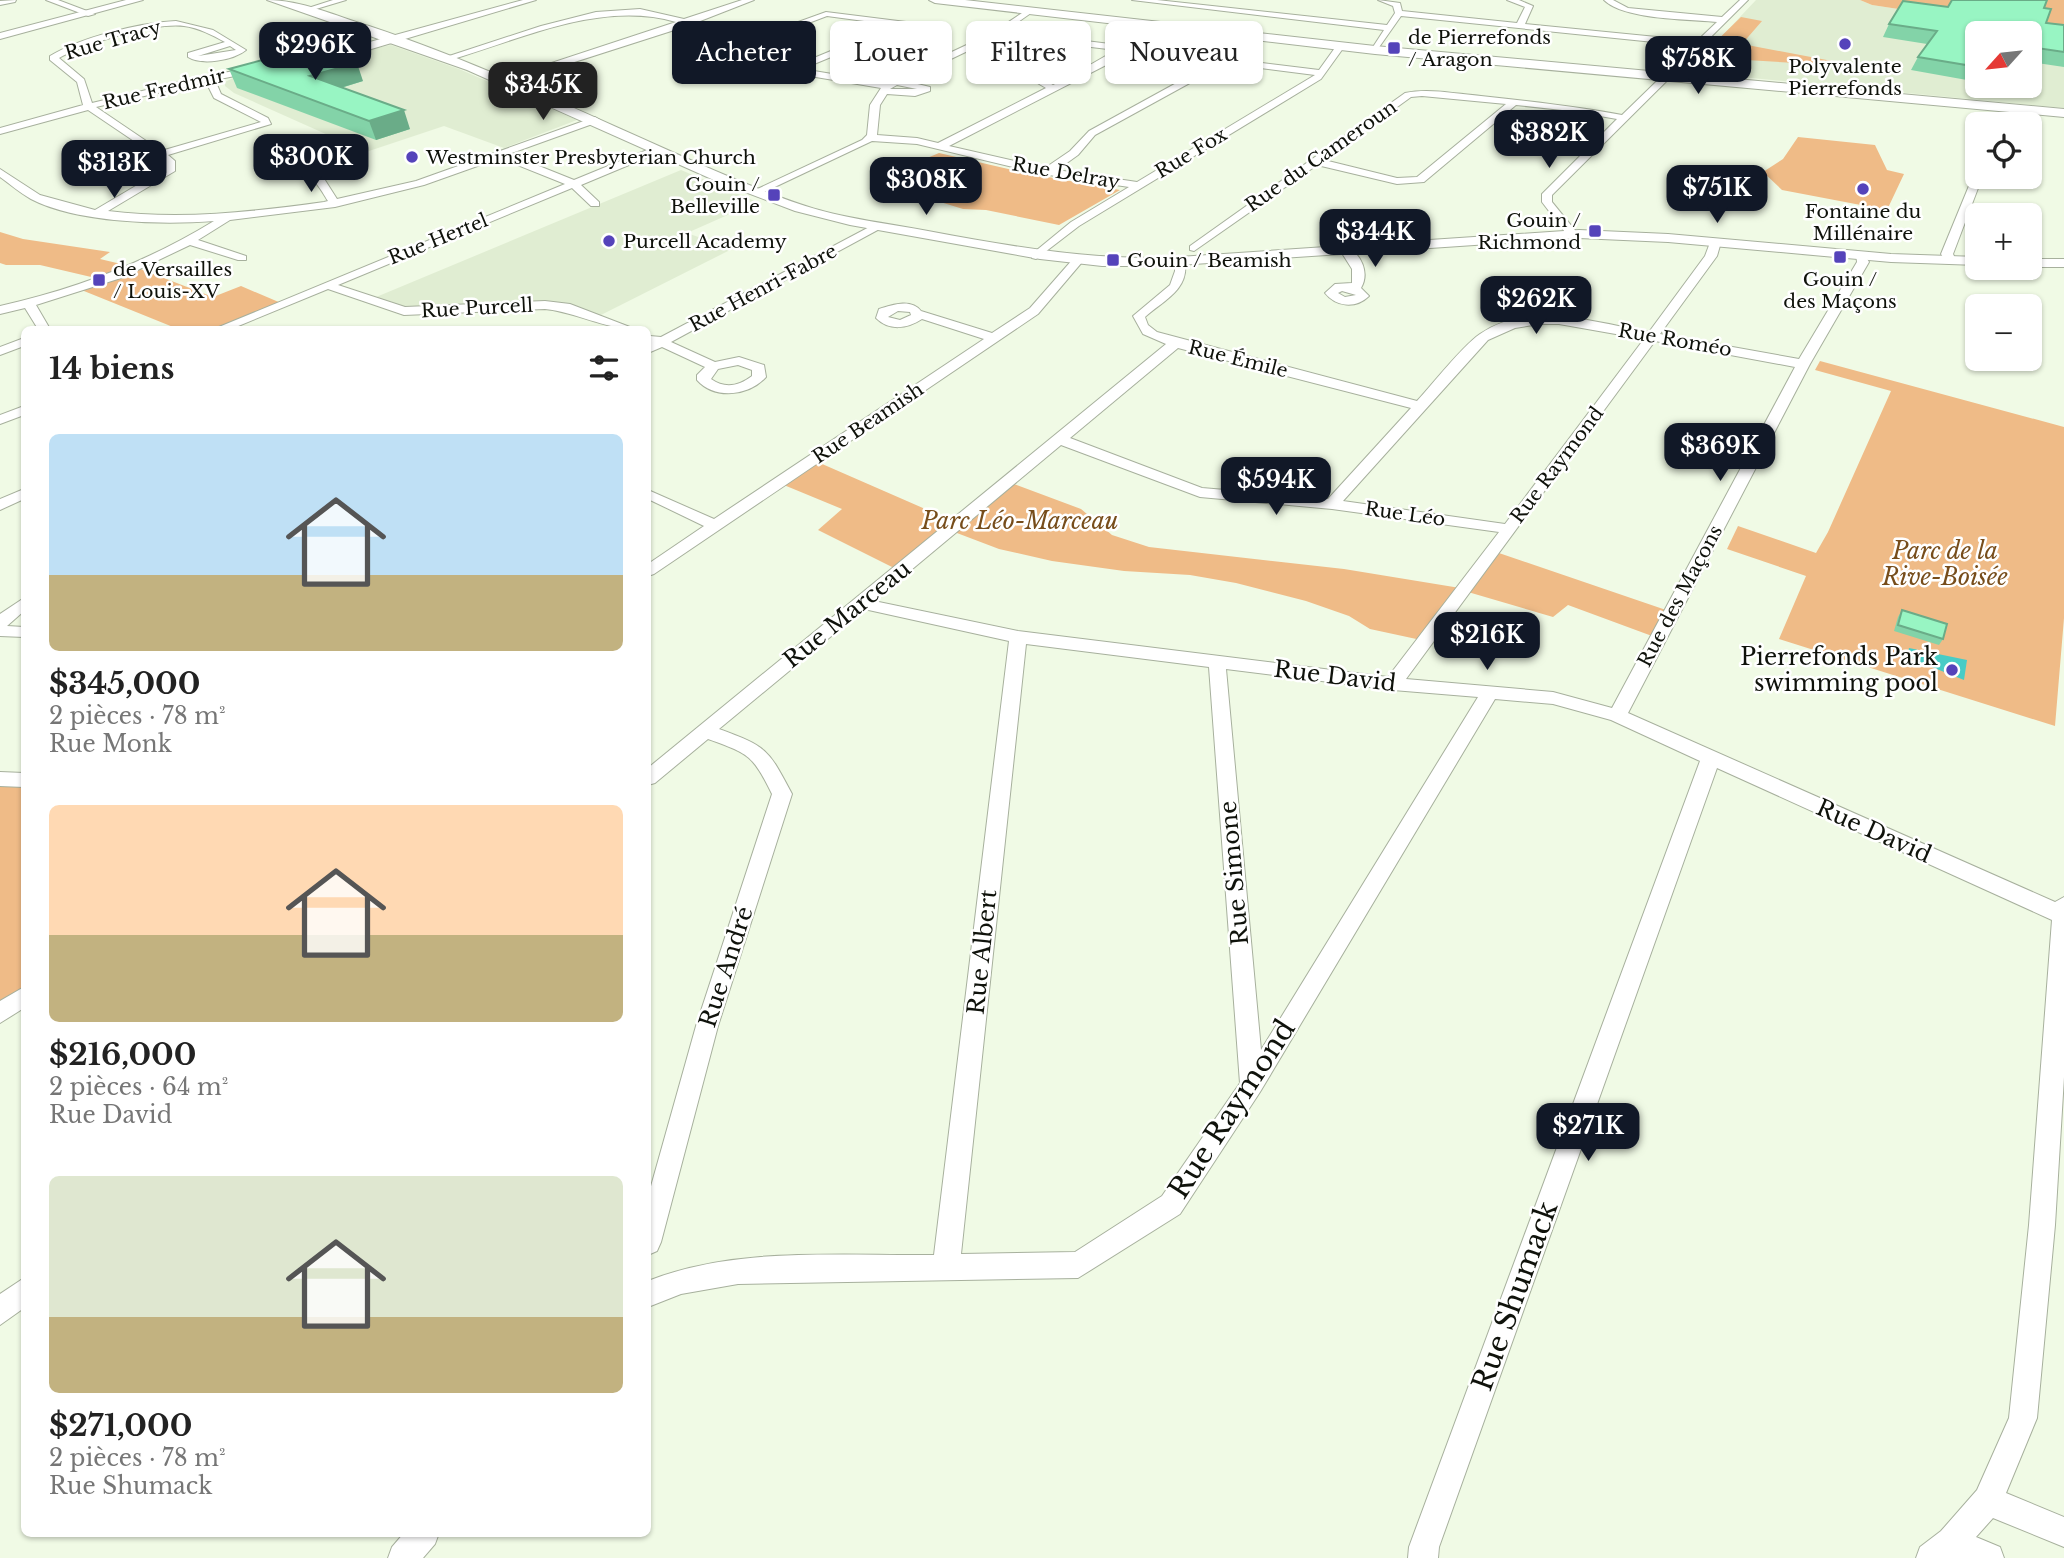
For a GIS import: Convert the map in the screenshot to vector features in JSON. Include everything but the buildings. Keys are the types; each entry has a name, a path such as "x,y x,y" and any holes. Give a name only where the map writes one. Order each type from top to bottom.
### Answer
{"main road":[{"path":"934,0 1340,47 2064,113"}],"street":[{"path":"0,3 12,0"},
{"path":"50,0 91,14"},
{"path":"0,36 138,0"},
{"path":"272,0 397,39 447,58 595,120 656,150 804,209 1036,256 1077,261 1179,262 1572,234 1715,242 1860,256 1965,261"},
{"path":"306,9 342,0"},
{"path":"301,61 397,39 532,0"},
{"path":"692,21 750,0"},
{"path":"1136,0 1388,27"},
{"path":"1382,0 1397,5 1399,13"},
{"path":"1511,0 1529,6 1520,26"},
{"path":"1608,0 1627,10 1724,20"},
{"path":"1572,234 1547,202 1547,194 1744,0"},
{"path":"447,58 572,21 621,11 653,13 680,21"},
{"path":"1014,21 1028,11"},
{"path":"1375,50 1399,13"},
{"path":"1399,13 1699,44"},
{"path":"826,14 903,24 898,28 792,70 731,55 726,51 826,14"},
{"name":"Rue Tracy","path":"88,106 81,81 53,58 58,54 176,23 217,35 232,43 241,52 202,60 191,55 232,43"},
{"path":"506,82 672,28"},
{"name":"Rue Fox","path":"1036,256 1061,233 1322,73 1340,47"},
{"path":"756,192 870,138 874,109 888,86 966,48"},
{"path":"1263,65 1322,73"},
{"name":"Rue Fredmir","path":"0,131 88,106 275,66"},
{"path":"816,74 888,86"},
{"path":"161,154 266,124 265,120 217,96 209,78"},
{"path":"1045,84 1052,88"},
{"path":"940,146 1060,84"},
{"path":"1047,172 1074,153 1092,133 1183,84"},
{"name":"Rue du Cameroun","path":"1194,248 1410,94 1571,108 1625,118"},
{"path":"1315,161 1396,181 1420,180 1514,102"},
{"path":"88,106 161,154 170,161 171,169 96,214"},
{"path":"0,172 37,198 96,214 154,219 226,218 335,204 423,182 595,120"},
{"name":"Rue Delray","path":"870,138 912,140 1047,172 1137,185"},
{"name":"Rue Hertel","path":"227,326 656,150"},
{"path":"500,154 573,183 595,204"},
{"path":"301,170 319,178 335,204"},
{"path":"1950,260 1947,254 1973,189"},
{"path":"0,310 29,304 126,273 190,241 226,218"},
{"name":"Rue Henri-Fabre","path":"651,347 879,226"},
{"path":"190,241 242,258"},
{"name":"Rue Raymond","path":"1392,684 1711,256 1715,242"},
{"path":"1346,250 1359,272 1360,281 1355,288"},
{"name":"Rue des Maçons","path":"1617,716 1803,364 1863,262 1860,256"},
{"name":"Rue Beamish","path":"651,569 1034,311 1077,261"},
{"name":"Rue Émile","path":"1179,262 1182,272 1176,286 1152,302 1139,316 1139,323 1145,330 1176,343 1420,406"},
{"path":"2042,262 2064,263"},
{"name":"Rue Purcell","path":"327,285 404,311 545,305 566,307 620,326"},
{"path":"29,304 42,326"},
{"path":"918,314 994,338"},
{"name":"Rue Roméo","path":"1332,504 1483,337 1506,324 1532,319 1559,320 1803,364"},
{"path":"651,337 714,366"},
{"path":"0,351 21,343"},
{"name":"Rue Marceau","path":"651,776 1176,343"},
{"path":"0,420 21,411"},
{"name":"Rue Léo","path":"1059,439 1200,492 1332,504 1509,529"},
{"path":"0,505 21,495"},
{"path":"651,495 716,526"},
{"name":"Rue David","path":"860,603 1018,637 1392,684 1553,698 1617,716 2063,915"},
{"path":"0,623 21,606"},
{"path":"0,631 21,632"},
{"name":"Rue Albert","path":"946,1267 1018,637"},
{"name":"Rue Simone","path":"1217,662 1252,1085"},
{"name":"Rue Raymond","path":"651,1293 681,1281 738,1271 1078,1265 1171,1205 1252,1085 1490,692"},
{"name":"Rue André","path":"651,1231 707,1026 782,794 764,758 746,746 705,731"},
{"name":"Rue Shumack","path":"1423,1558 1423,1547 1711,758"},
{"path":"0,779 21,780"},
{"path":"1948,1553 1989,1501 2023,1418 2042,1226 2064,904"},
{"path":"0,1013 21,998"},
{"path":"0,1311 21,1294"},
{"path":"1989,1501 2064,1532"},
{"path":"402,1558 420,1537"},
{"path":"1948,1553 1989,1558"}],"shaded area":[{"name":"Polyvalente Pierrefonds","path":"1756,0 1860,0 1872,5 1978,21 1965,21 1965,98 2042,98 2042,31 2064,34 2064,108 1688,72"},
{"path":"391,45 459,69 577,120 504,148 444,126 366,152 234,93 225,86 225,82 233,78"},
{"name":"Purcell Academy","path":"681,170 757,202 687,233 732,249 597,317 566,307 404,311 369,300"}],"green space":[{"path":"1860,0 2064,0 2064,34 2042,31 2042,21 1978,21 1872,5"},
{"path":"1741,17 1762,21 1742,44 1832,61 1830,65 1713,58 1702,55"},
{"path":"1798,137 1875,145 1887,170 1904,174 1887,210 1782,190 1763,172 1783,159"},
{"path":"939,153 1026,173 1120,190 1059,225 986,210 963,209 872,181"},
{"path":"0,232 23,239 110,252 100,259 138,268 213,297 241,286 281,303 227,326 171,326 79,289 104,280 40,265 0,263"},
{"name":"Parc de la Rive-Boisée","path":"1820,361 2064,427 2064,618 2055,726 1779,639 1806,576 1727,549 1738,526 1816,553 1891,391 1815,370"},
{"name":"Parc Léo-Marceau","path":"813,460 955,522 896,569 818,530 842,509 779,483"},
{"name":"Parc Léo-Marceau","path":"1011,483 1081,509 1112,535 1149,547 1344,569 1460,588 1421,640 1370,629 1349,616 1306,601 1236,583 1190,575 1124,571 1052,561 999,549 949,530"},
{"path":"1496,552 1666,610 1652,636 1568,605 1553,617 1468,592"},
{"path":"0,778 21,779 21,998 0,1013"}],"water":[{"name":"Pierrefonds Park swimming pool","path":"1909,648 1967,660 1964,680 1907,657"}],"place":[{"name":"Polyvalente Pierrefonds","path":"1845,44"},
{"name":"de Pierrefonds / Aragon","path":"1394,48"},
{"name":"Westminster Presbyterian Church","path":"412,157"},
{"name":"Fontaine du Millénaire","path":"1863,189"},
{"name":"Gouin / Belleville","path":"774,195"},
{"name":"Gouin / Richmond","path":"1595,231"},
{"name":"Purcell Academy","path":"609,241"},
{"name":"Gouin / des Maçons","path":"1840,257"},
{"name":"Gouin / Beamish","path":"1113,260"},
{"name":"de Versailles / Louis-XV","path":"99,280"},
{"name":"Pierrefonds Park swimming pool","path":"1952,670"}]}
